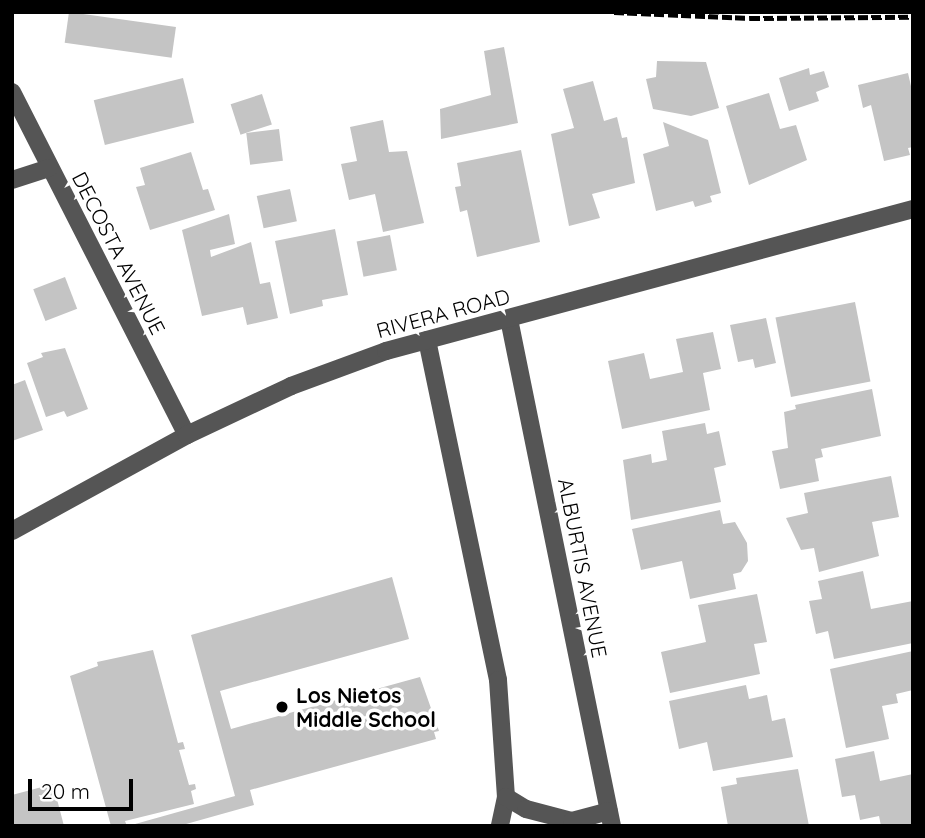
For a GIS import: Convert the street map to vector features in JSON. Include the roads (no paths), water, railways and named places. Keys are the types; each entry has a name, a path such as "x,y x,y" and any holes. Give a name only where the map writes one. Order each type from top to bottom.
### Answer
{"street":[{"name":"DECOSTA AVENUE","path":"12,92 187,435"},
{"path":"12,180 49,168"},
{"path":"911,209 913,229"},
{"name":"RIVERA ROAD","path":"12,531 187,435 291,386 426,340 911,209"},
{"name":"ALBURTIS AVENUE","path":"509,319 610,818"},
{"path":"426,340 498,680 506,797 500,826"},
{"path":"506,797 526,809 572,821 610,818"}],"railway":[{"path":"614,12 750,18 913,17"}],"place":[{"name":"Los Nietos Middle School","path":"282,707"}]}
